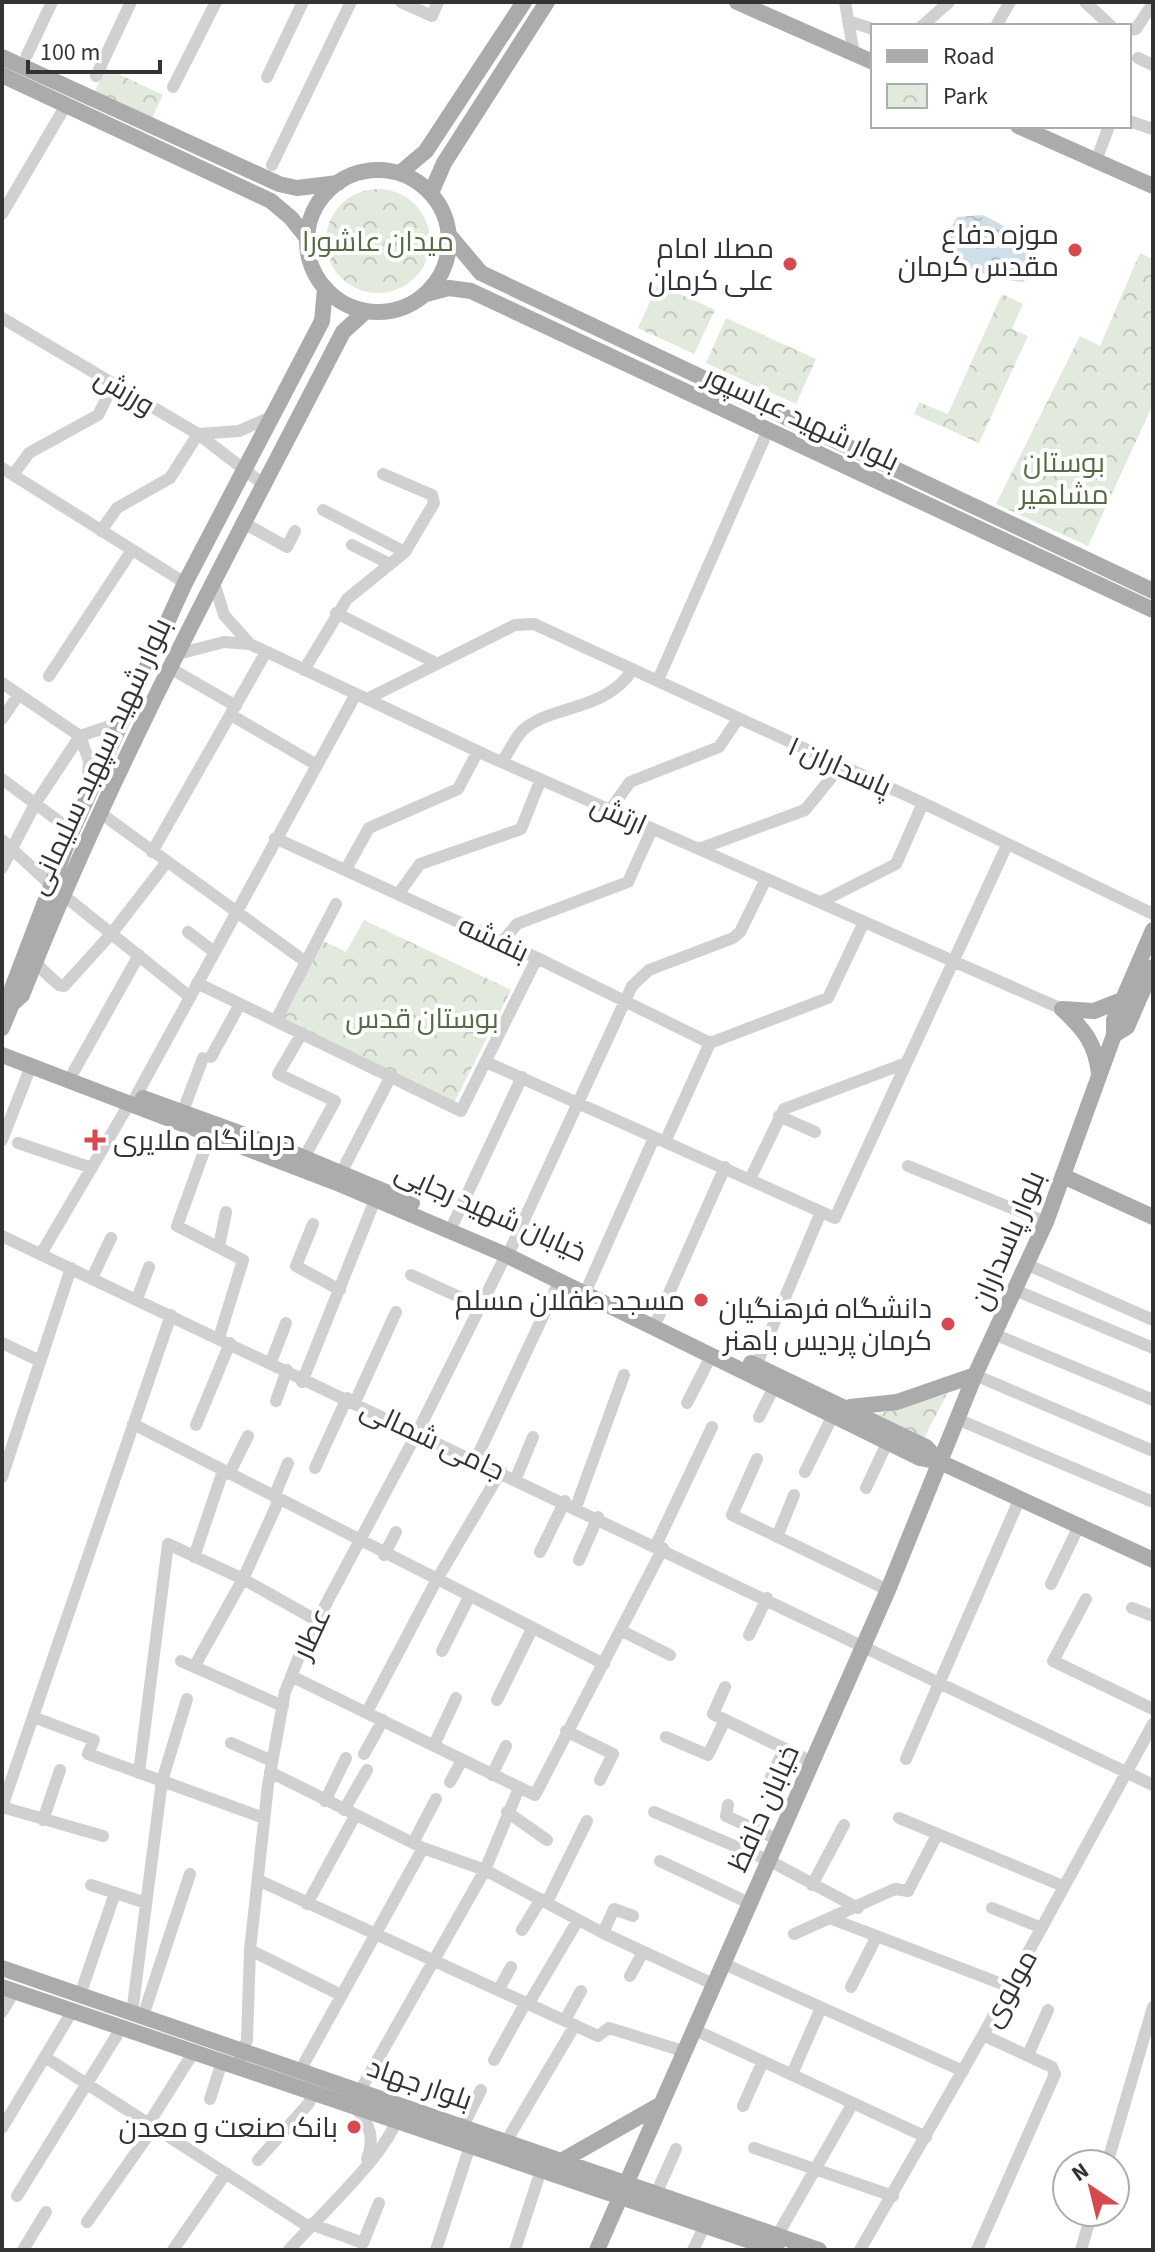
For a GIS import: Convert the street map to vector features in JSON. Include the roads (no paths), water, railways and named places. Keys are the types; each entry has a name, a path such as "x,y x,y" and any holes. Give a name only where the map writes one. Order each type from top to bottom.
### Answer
{"main road":[{"path":"400,173 426,151 524,2"},
{"path":"431,193 444,163 547,2"},
{"path":"737,2 871,61"},
{"path":"2,57 279,184 297,188 338,183 363,171 400,173 431,193 446,217 449,235 446,262 426,294 402,308 366,311 340,301 325,289 311,265 307,238 314,211 338,183"},
{"path":"2,75 271,201 291,218 307,238"},
{"path":"1022,128 1153,186"},
{"name":"بلوار شهید عباسپور","path":"449,235 481,273 1094,584 1153,610"},
{"name":"بلوار شهید عباسپور","path":"426,294 449,288 471,291 768,430 813,442 1153,591"},
{"name":"بلوار شهید سپهبد سلیمانی","path":"12,1004 22,995 35,963 72,831 86,799 185,583 322,321 325,289"},
{"name":"بلوار شهید سپهبد سلیمانی","path":"12,1004 11,991 56,890 99,812 213,577 343,332 366,311"},
{"path":"1094,584 1101,567"},
{"name":"بلوار پاسداران","path":"940,1462 975,1375 1046,1222 1114,1035 1114,1020 1153,930"},
{"name":"بلوار پاسداران","path":"1114,1035 1127,1027 1153,967"},
{"path":"1062,1009 1094,1011 1122,1000"},
{"path":"2,1028 12,1004"},
{"path":"1062,1009 1085,1030 1097,1056 1099,1077"},
{"name":"خیابان شهید رجایی","path":"2,1045 74,1071 210,1135 304,1158 454,1222 560,1280 658,1318 756,1366 838,1411 887,1443 920,1458 940,1462 1153,1560"},
{"name":"خیابان شهید رجایی","path":"2,1055 133,1100 183,1111 375,1200 589,1284 711,1356 774,1387 926,1447 940,1462"},
{"path":"1063,1176 1153,1217"},
{"path":"838,1411 897,1402 975,1375"},
{"name":"خیابان حافظ","path":"597,2250 888,1590 940,1462"},
{"name":"بلوار جهاد","path":"2,1968 122,2027 193,2053 541,2170 656,2194 777,2243 819,2250"},
{"name":"بلوار جهاد","path":"8,1990 138,2014 563,2160 759,2247 777,2243"},
{"path":"563,2160 658,2106"}],"street":[{"path":"27,55 52,2"},
{"path":"96,76 131,2"},
{"path":"173,87 216,2"},
{"path":"267,77 303,2"},
{"path":"272,165 351,2"},
{"path":"409,4 432,16 438,2"},
{"path":"845,2 854,54"},
{"path":"924,24 949,2"},
{"path":"997,24 1010,2"},
{"path":"1085,2 1109,24"},
{"path":"1131,30 1136,29 1153,3"},
{"path":"848,21 871,28"},
{"path":"1138,58 1153,65"},
{"path":"2,214 66,105"},
{"path":"1131,122 1153,129"},
{"path":"1099,153 1108,128"},
{"name":"ورزش","path":"2,318 198,434 263,484"},
{"path":"114,384 98,415 29,453 8,472 185,583"},
{"path":"101,531 117,508 170,478 198,434 239,431 271,417"},
{"path":"658,680 768,430"},
{"path":"304,670 336,613 350,595 405,552 435,499 383,474"},
{"path":"323,510 405,552"},
{"path":"242,522 287,547 295,531"},
{"path":"352,545 390,564"},
{"path":"49,676 132,550"},
{"path":"213,577 224,615 250,644"},
{"path":"336,613 436,663"},
{"name":"پاسداران ۱","path":"436,663 524,622 658,680 923,803 1153,914"},
{"name":"ارتش","path":"171,661 224,642 250,644 502,762 954,964 1062,1009"},
{"path":"152,852 266,652"},
{"path":"171,661 234,711 315,764"},
{"path":"41,1254 133,1100 315,764 362,697 436,663"},
{"path":"502,762 518,736 530,725 616,689 633,669"},
{"path":"2,683 80,736 89,761 86,799"},
{"path":"2,719 19,694"},
{"path":"610,810 630,782 719,747 738,719"},
{"path":"2,868 35,804 80,736 122,722"},
{"path":"346,869 369,828 458,789 478,751"},
{"path":"699,849 805,810 840,767"},
{"path":"2,779 72,831"},
{"path":"399,893 420,864 521,829 541,779"},
{"path":"821,902 896,864 923,803"},
{"path":"99,812 306,962"},
{"path":"502,942 517,924 628,882 652,829"},
{"name":"بنفشه","path":"275,838 537,958 710,1043"},
{"path":"2,840 56,890 190,997"},
{"path":"486,1062 835,1218 1007,845"},
{"path":"35,963 61,987 112,933 166,863"},
{"name":"عطار","path":"210,2099 230,2064 243,2050 250,1950 271,1767 291,1676 316,1620 417,1433 508,1251 632,986 649,970 723,944 740,932 766,879"},
{"path":"276,1020 336,904"},
{"path":"589,1284 710,1043 828,998 864,922"},
{"path":"188,932 213,951"},
{"path":"74,1071 139,955"},
{"path":"197,983 461,1111 537,958"},
{"path":"183,1111 207,1058 240,1004"},
{"path":"302,1033 278,1074 335,1101 304,1158"},
{"path":"750,1179 782,1113 906,1063"},
{"path":"2,1138 31,1066"},
{"path":"341,1173 391,1076"},
{"path":"454,1222 522,1077"},
{"path":"782,1113 815,1132"},
{"path":"196,1425 224,1340 243,1260 177,1226 210,1135"},
{"path":"18,1143 92,1168"},
{"path":"908,1166 1046,1222"},
{"path":"658,1318 725,1167"},
{"path":"302,1382 375,1200"},
{"path":"219,1246 226,1212"},
{"path":"756,1366 821,1212"},
{"path":"313,1224 296,1266 340,1290"},
{"name":"جامی شمالی","path":"2,1236 271,1362 302,1382 351,1400 598,1517 1153,1785"},
{"path":"92,1278 111,1238"},
{"path":"1026,1264 1153,1320"},
{"path":"137,1299 149,1267"},
{"path":"2,1477 71,1268"},
{"path":"411,1275 479,1306"},
{"path":"476,1459 560,1280"},
{"path":"1015,1290 1153,1348"},
{"path":"315,1468 396,1312"},
{"path":"103,1836 2,1807 171,1315"},
{"path":"271,1362 286,1323"},
{"path":"994,1334 1153,1400"},
{"path":"2,1343 40,1361"},
{"path":"687,1403 711,1356"},
{"path":"276,1401 287,1370"},
{"path":"540,1552 570,1504 624,1375"},
{"path":"975,1375 1153,1451"},
{"path":"759,1417 774,1387"},
{"path":"805,1472 838,1411"},
{"path":"957,1419 1153,1502"},
{"path":"133,1424 384,1555 604,1664"},
{"path":"291,1676 535,1795 566,1731 622,1631 712,1427"},
{"path":"194,1557 226,1472 248,1436"},
{"path":"516,1478 533,1437"},
{"path":"866,1488 887,1443"},
{"path":"757,1459 732,1515 888,1590"},
{"path":"194,1667 243,1579 277,1499 288,1463"},
{"path":"367,1712 436,1581 501,1471"},
{"path":"777,1537 794,1495"},
{"path":"906,1759 1020,1498"},
{"path":"579,1560 598,1517"},
{"path":"1051,1584 1080,1524"},
{"path":"384,1555 396,1532"},
{"path":"139,1773 168,1544 243,1579 316,1620"},
{"path":"442,1651 469,1597"},
{"path":"749,1635 767,1598"},
{"path":"1086,1599 1053,1661 1153,1709"},
{"path":"1132,1608 1153,1616"},
{"path":"497,1700 532,1629"},
{"path":"622,1631 670,1655"},
{"path":"181,1661 236,1693 283,1706"},
{"path":"725,1687 713,1714 812,1762"},
{"path":"434,1745 456,1698"},
{"path":"138,2014 146,1903 162,1781 187,1699"},
{"path":"33,1717 94,1740 88,1754 264,1818"},
{"path":"364,1754 383,1720"},
{"path":"666,1737 708,1755 725,1720"},
{"path":"566,1731 613,1754 600,1780"},
{"name":"مولوی","path":"860,2250 1151,1731"},
{"path":"231,1743 325,1801 418,1846 485,1870 603,1933 713,1984"},
{"path":"492,1775 506,1746"},
{"path":"770,1779 784,1749"},
{"path":"325,1801 346,1758"},
{"path":"450,1782 462,1760"},
{"path":"43,1820 60,1770"},
{"path":"307,1904 367,1770"},
{"path":"361,2089 485,1870 519,1788"},
{"path":"301,2069 374,1936 418,1846 436,1799"},
{"path":"728,1805 726,1816 777,1839"},
{"path":"507,1812 547,1840"},
{"path":"654,1812 768,1860 858,1908"},
{"path":"899,1818 1063,1886"},
{"path":"522,1930 544,1900 587,1821"},
{"path":"812,1885 844,1825"},
{"path":"794,1934 895,1889 908,1891 937,1835"},
{"path":"660,1861 749,1903"},
{"path":"138,2014 190,1874"},
{"path":"258,1880 374,1936 437,1959 598,2036 609,2028 683,2051"},
{"path":"91,1885 146,1903"},
{"path":"2,2128 76,2002 115,1893"},
{"path":"992,1908 1042,1928"},
{"path":"603,1933 614,1909 633,1916"},
{"path":"832,1919 1010,1987"},
{"path":"494,2060 578,1920"},
{"path":"851,1987 877,1936"},
{"path":"250,1950 341,1995"},
{"path":"630,1976 643,1952"},
{"path":"722,1963 963,2071"},
{"path":"499,1989 511,1967"},
{"path":"2,2012 8,1990"},
{"path":"507,2140 570,2022 581,1991"},
{"path":"1113,2148 1147,2054 1153,2007"},
{"path":"792,2074 821,2008"},
{"path":"1028,2055 1048,2010"},
{"path":"17,2196 89,2085 122,2027"},
{"path":"693,2029 926,2137"},
{"path":"977,2250 1055,2070 983,2035"},
{"path":"87,2222 151,2125 193,2053"},
{"path":"45,2057 310,2226 363,2243 379,2203"},
{"path":"743,2106 763,2061"},
{"path":"463,2126 481,2090"},
{"path":"258,2160 309,2103 313,2093"},
{"path":"777,2243 853,2103"},
{"path":"355,2107 370,2129 372,2140 364,2166"},
{"path":"289,2250 364,2166 393,2131 396,2121"},
{"path":"436,2250 470,2146"},
{"path":"754,2148 893,2196"},
{"path":"656,2194 676,2149"},
{"path":"515,2250 541,2170"},
{"path":"173,2250 226,2173"},
{"path":"23,2250 46,2212"},
{"path":"693,2250 705,2225"},
{"path":"1081,2250 1087,2228"}],"water":[{"path":"983,215 1007,228 1024,247 1031,264 1024,282 981,273 944,250 946,236 957,217"}],"place":[{"name":"موزه دفاع مقدس کرمان","path":"1075,250"},
{"name":"مصلا امام علی کرمان","path":"790,264"},
{"name":"درمانگاه ملایری","path":"95,1140"},
{"name":"مسجد طفلان مسلم","path":"701,1300"},
{"name":"دانشگاه فرهنگیان کرمان پردیس باهنر","path":"948,1324"},
{"name":"بانک صنعت و معدن","path":"354,2127"}],"park label":[{"name":"میدان عاشورا","path":"378,241"},
{"name":"بوستان مشاهیر","path":"1064,478"},
{"name":"بوستان قدس","path":"422,1018"}]}
